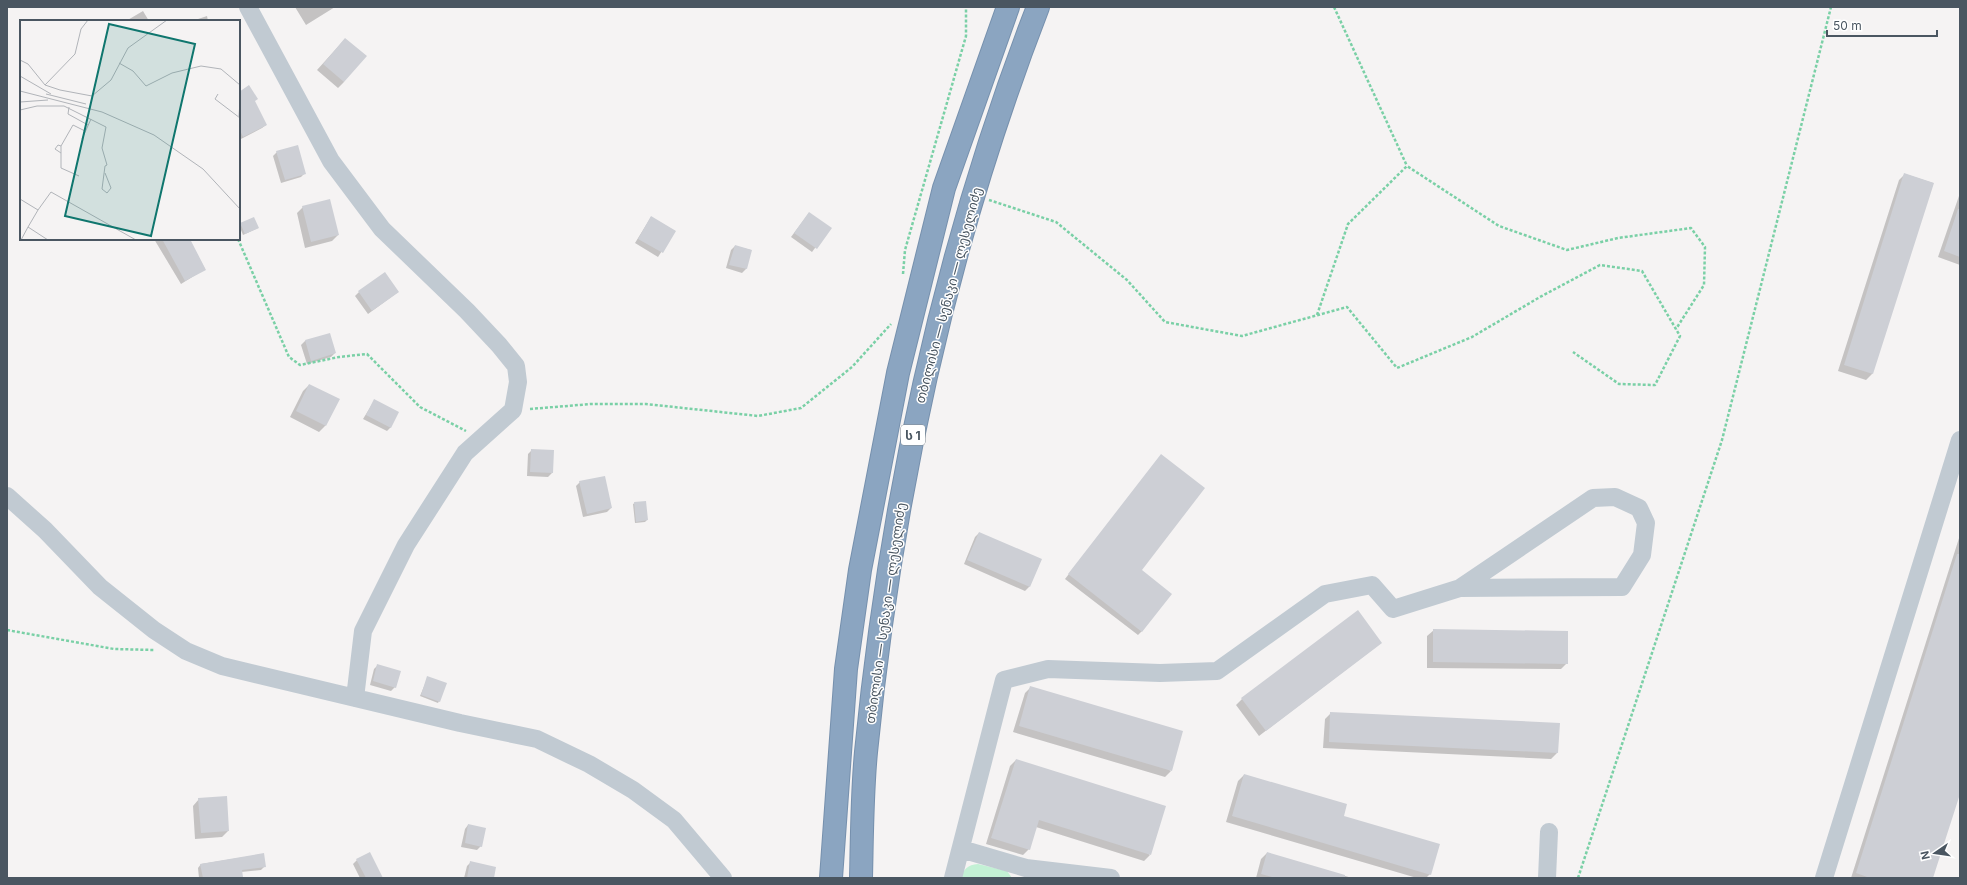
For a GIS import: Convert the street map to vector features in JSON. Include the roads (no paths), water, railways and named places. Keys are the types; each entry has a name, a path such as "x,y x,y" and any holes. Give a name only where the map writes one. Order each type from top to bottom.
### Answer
{"highway":[{"name":"თბილისი — სენაკი — ლესელიძე","path":"831,878 846,669 860,570 898,373 944,188 1008,7"},
{"name":"თბილისი — სენაკი — ლესელიძე","path":"860,878 866,754 887,578 926,368 973,195 1013,71 1038,7"}],"street":[{"path":"248,7 330,161 382,229 472,317 499,345 516,366 518,382 513,410 465,453 406,545 363,631 356,698"},
{"path":"1824,878 1960,440"},
{"path":"7,496 45,530 100,586 154,630 186,651 222,666 460,723 537,739 582,761 633,790 674,820 723,878"},
{"path":"953,878 1004,680 1048,669 1160,673 1217,671 1325,594 1372,585 1393,609 1460,588 1593,498 1615,497 1639,508 1646,523 1642,555 1622,587 1460,588"},
{"path":"1547,878 1549,832"},
{"path":"960,849 1025,873 1102,877"}]}
